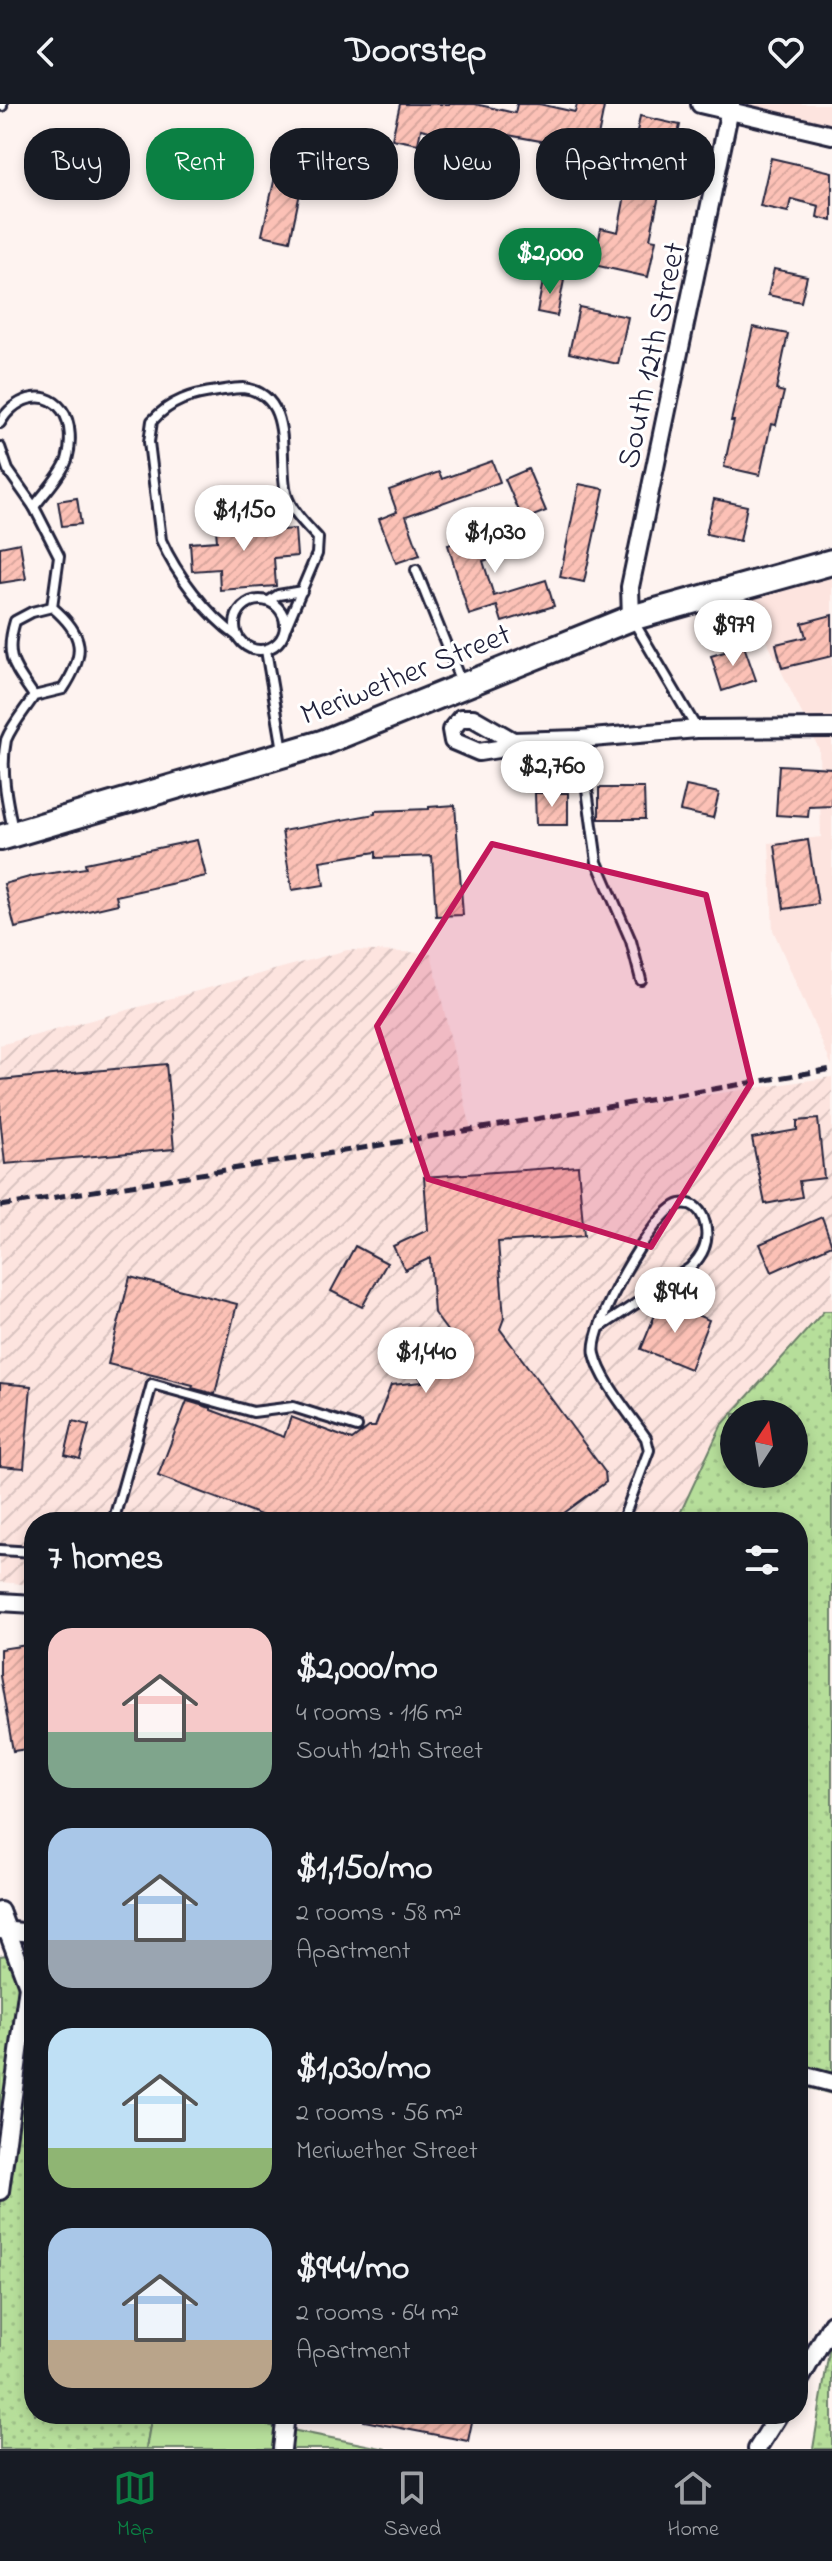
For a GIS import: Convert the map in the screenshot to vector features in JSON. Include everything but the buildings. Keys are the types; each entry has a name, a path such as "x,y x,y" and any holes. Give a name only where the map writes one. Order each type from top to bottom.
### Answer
{"street":[{"path":"700,104 730,108 832,135"},
{"name":"South 12th Street","path":"631,618 630,587 730,108"},
{"name":"Meriwether Street","path":"7,836 322,743 631,618 832,562"},
{"path":"513,741 697,729 832,728"},
{"path":"0,1602 24,1603"},
{"path":"0,1911 3,1930 24,1975"},
{"path":"3,1930 24,1932"},
{"path":"0,2191 24,2035"},
{"path":"808,2077 832,2083"},
{"path":"808,2365 832,2323"},
{"path":"282,2449 285,2424"},
{"path":"757,2449 773,2424"}],"lane":[{"path":"243,388 256,393 275,409 281,422 286,493 295,513 318,538 317,554 302,591 280,642 266,650 250,648 208,611 166,552 161,540 149,442 152,421 162,410 202,393 243,388"},
{"path":"0,423 7,409 20,400 44,398 62,410 71,436 66,462 34,507"},
{"path":"0,447 8,470 34,507 59,556 52,607"},
{"path":"416,570 463,686"},
{"path":"237,636 235,619 239,611 252,601 269,601 278,595 302,591"},
{"path":"269,601 281,611 286,627"},
{"path":"7,836 3,756 7,738 34,696 63,689 75,672 79,638 71,623 52,607"},
{"path":"34,696 12,663 9,642 15,621 32,612 52,607"},
{"path":"631,618 697,729"},
{"path":"266,650 284,754"},
{"path":"580,739 597,862 631,941 641,980"},
{"path":"599,1328 690,1268 698,1259 706,1246 706,1231 703,1215 697,1207 684,1203 669,1208 650,1230 599,1328 593,1351 599,1368 646,1438 649,1450 626,1512"},
{"path":"116,1512 152,1384 253,1412 293,1407 357,1427"},
{"path":"0,1550 24,1551"}],"highlighted area":[{"path":"492,844 706,895 751,1083 651,1247 428,1179 377,1026"}],"shaded area":[{"path":"737,104 832,104 832,131 736,108"},
{"path":"832,575 832,1066 773,930 769,843 821,837 819,749 745,596"},
{"path":"347,950 431,953 471,1129 832,1077 832,1311 823,1312 744,1400 720,1400 720,1428 681,1512 24,1512 24,1584 0,1582 0,1045"}],"green space":[{"path":"824,1311 832,1311 832,2094 808,2088 808,1512 681,1512 720,1428 720,1488 808,1488 808,1400 744,1400"},
{"path":"15,1954 24,1964 24,2424 150,2424 146,2449 0,2449 0,1956"},
{"path":"832,2333 832,2449 813,2449"},
{"path":"150,2424 262,2424 386,2449 146,2449"}],"railway":[{"path":"0,1206 832,1069"}]}
